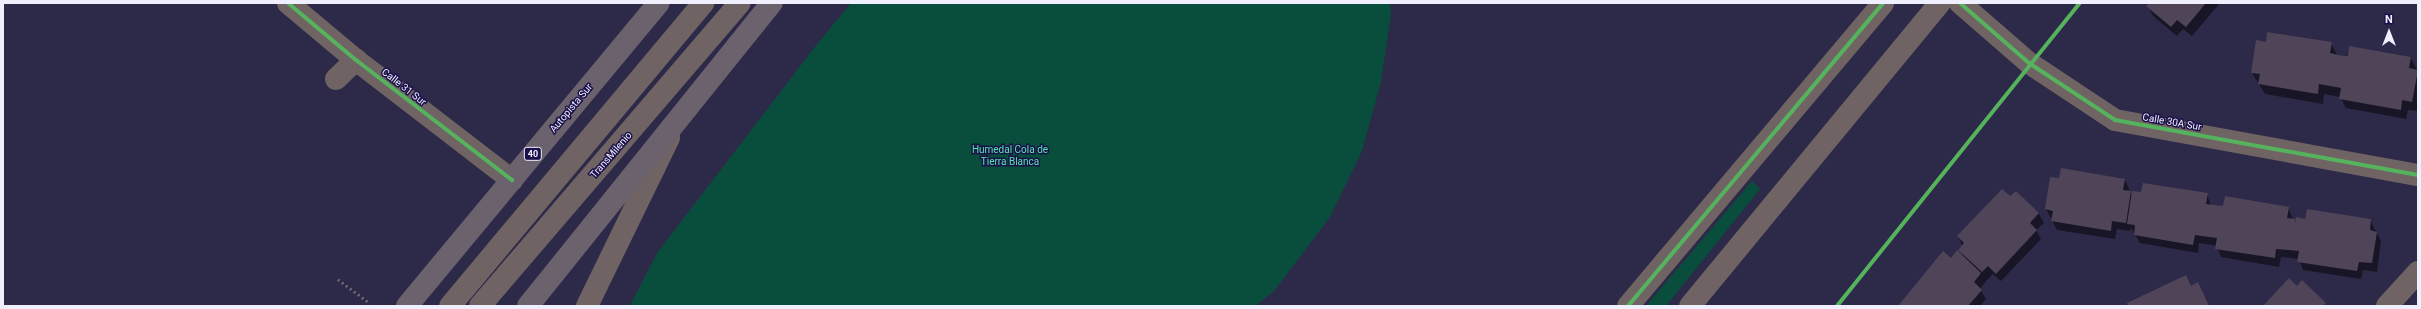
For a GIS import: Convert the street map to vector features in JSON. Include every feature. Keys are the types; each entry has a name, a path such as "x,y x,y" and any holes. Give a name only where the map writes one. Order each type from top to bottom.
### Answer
{"highway":[{"name":"Autopista Sur","path":"407,306 659,3"},
{"path":"528,306 772,3"}],"street":[{"name":"Calle 31 Sur","path":"288,3 356,60 512,180"},
{"path":"450,306 702,3"},
{"name":"TransMilenio","path":"480,306 740,3"},
{"path":"1628,306 1883,3"},
{"path":"1690,306 1940,3"},
{"name":"Calle 30A Sur","path":"1960,3 2029,63 2115,120 2418,175"},
{"path":"336,79 356,60"},
{"path":"586,306 677,120"},
{"path":"2387,306 2418,272"}],"path":[{"path":"338,279 370,303"}],"green space":[{"name":"Humedal Cola de Tierra Blanca","path":"851,3 1390,3 1391,14 1381,82 1362,151 1330,217 1274,291 1255,306 630,306 657,253 814,48"},
{"path":"1752,181 1760,189 1666,306 1646,306"}],"building":[{"path":"2149,3 2206,3 2186,27 2177,20 2171,27 2146,6"},
{"path":"2267,32 2332,42 2330,53 2338,55 2348,56 2349,46 2411,57 2409,68 2418,70 2412,102 2402,100 2401,110 2339,99 2341,88 2319,84 2318,94 2258,84 2260,74 2251,73 2256,40 2266,42"},
{"path":"2061,168 2125,179 2123,190 2131,191 2126,223 2112,221 2111,231 2051,221 2053,211 2045,209 2050,177 2059,178"},
{"path":"2143,183 2208,193 2206,204 2223,206 2225,196 2289,207 2287,218 2295,219 2295,223 2296,217 2305,219 2307,209 2371,219 2370,230 2377,232 2372,263 2359,262 2357,271 2297,262 2299,251 2276,249 2275,258 2215,249 2217,238 2195,235 2193,245 2134,235 2135,225 2127,224 2132,191 2141,192"},
{"path":"2002,189 2010,196 2016,191 2039,213 2030,223 2037,230 1996,274 1988,266 1982,272 1958,250 1964,243 1957,236"},
{"path":"1957,250 1981,273 1974,282 1982,290 1968,306 1898,306 1943,251 1951,258"},
{"path":"2186,275 2191,286 2198,282 2209,306 2128,306 2127,303"},
{"path":"2289,278 2297,286 2302,280 2326,303 2323,306 2263,306"}],"cycle path":[{"path":"288,3 356,60 512,180"},
{"path":"1628,306 1883,3"},
{"path":"1960,3 2029,63 2115,120 2418,175"},
{"path":"1837,306 2080,3"}]}
